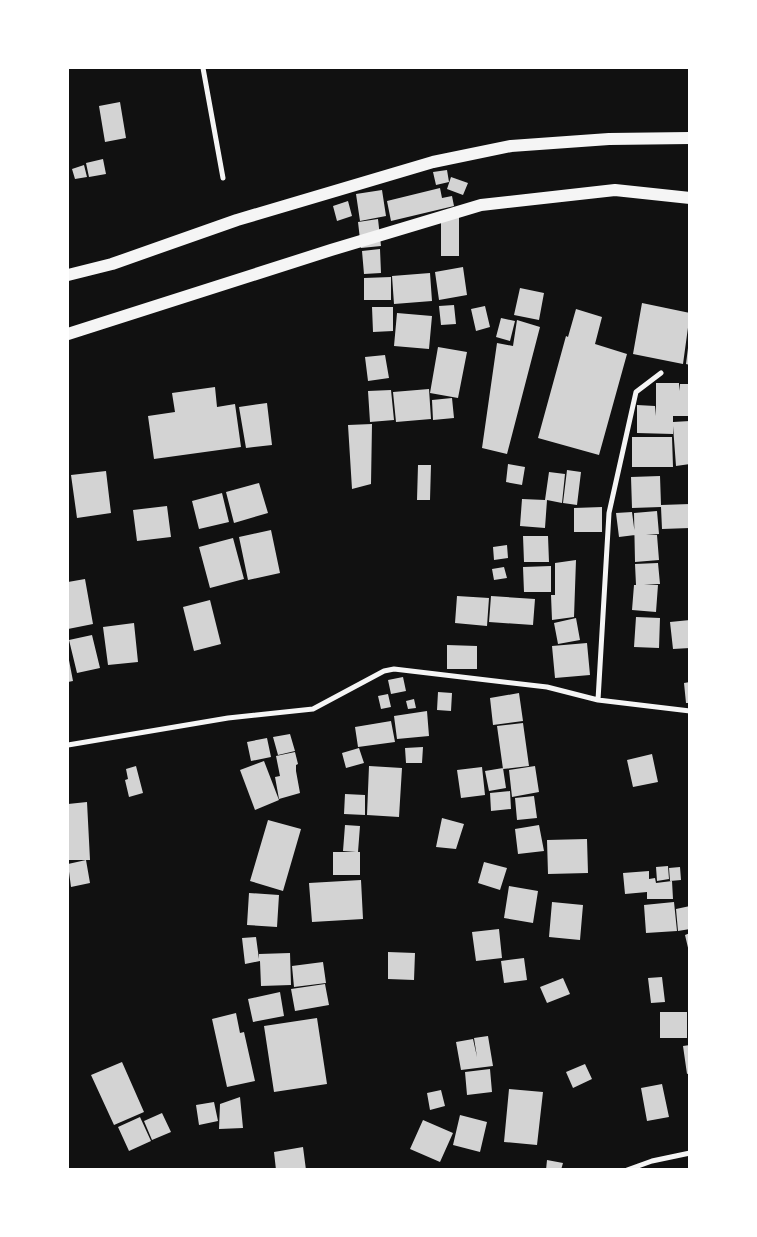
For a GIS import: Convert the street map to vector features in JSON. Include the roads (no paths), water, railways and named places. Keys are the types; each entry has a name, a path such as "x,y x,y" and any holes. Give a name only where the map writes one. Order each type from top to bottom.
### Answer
{"main road":[{"path":"68,276 112,264 237,220 433,162 511,146 609,139 690,138"},
{"path":"68,334 331,250 481,205 615,190 690,198"}],"street":[{"path":"203,68 223,178"},
{"path":"598,700 609,513 636,392 662,373"},
{"path":"68,745 228,718 313,709 384,671 394,670 546,687 598,700 690,712"},
{"path":"627,1170 652,1161 690,1153"}]}
